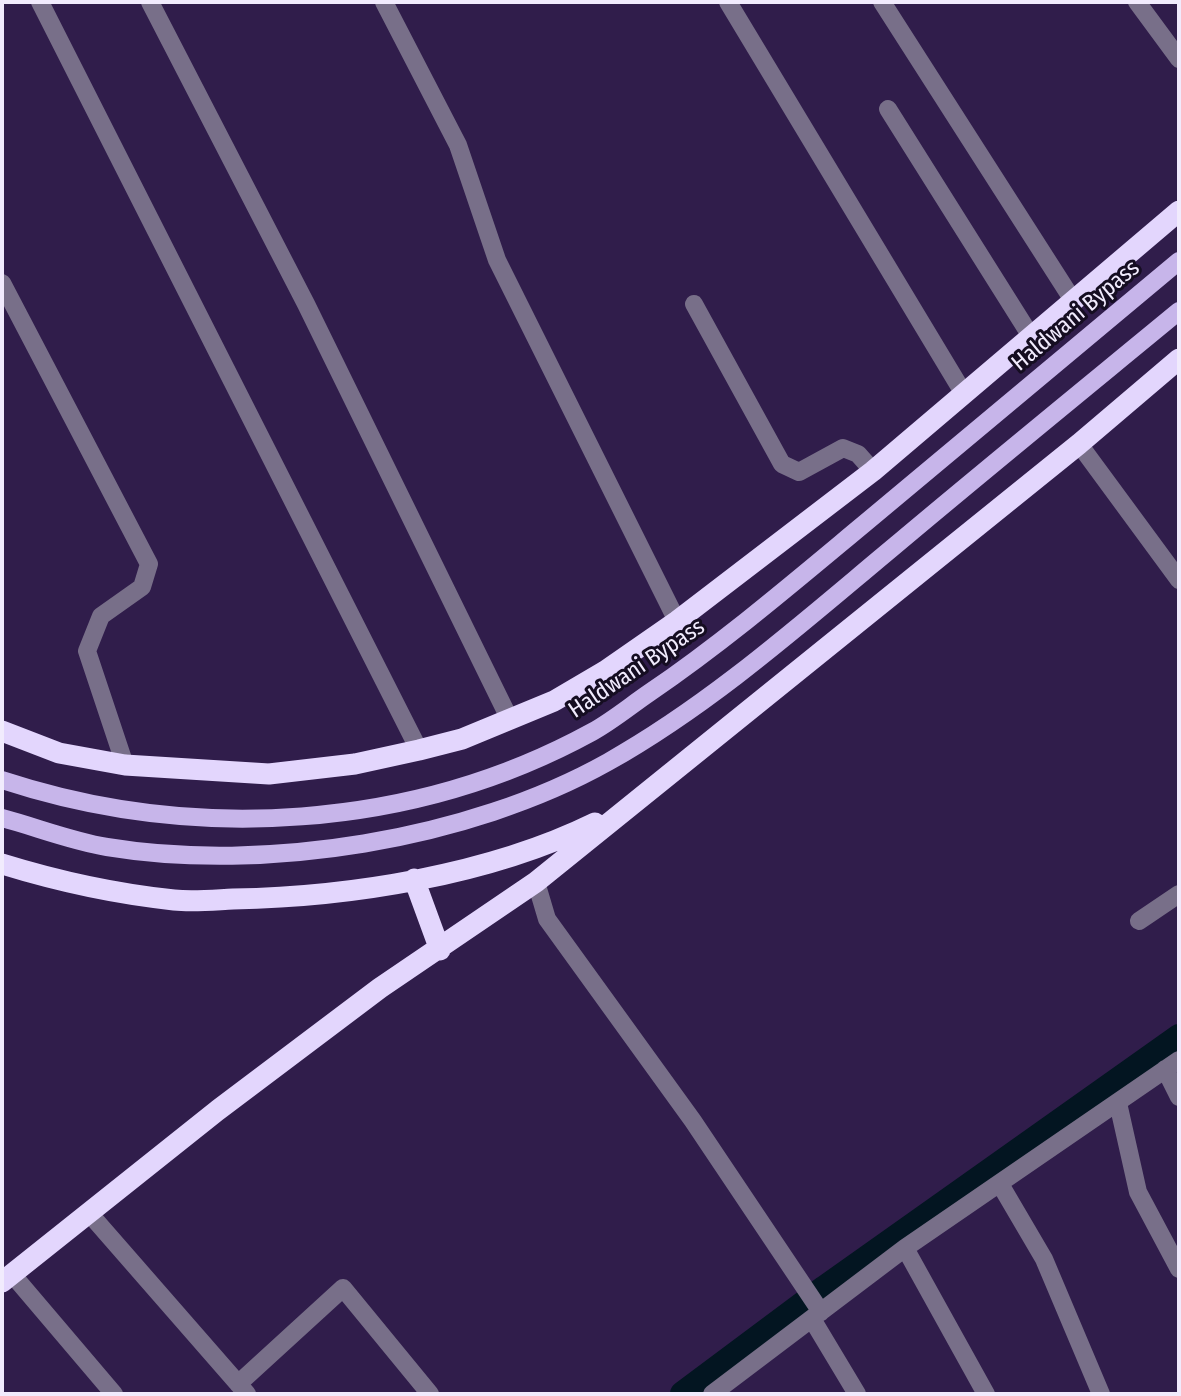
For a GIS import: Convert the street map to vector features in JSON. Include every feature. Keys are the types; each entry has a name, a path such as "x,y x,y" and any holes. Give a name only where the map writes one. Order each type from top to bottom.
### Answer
{"highway":[{"path":"2,731 59,752 125,765 270,774 355,764 462,739 554,701 605,671 677,621 873,471 1179,211"},
{"path":"7,1278 369,996 536,882 1079,444 1179,359"},
{"path":"2,864 41,876 176,901 297,898 441,874 560,840 632,805"},
{"path":"414,879 440,950"}],"main road":[{"name":"Haldwani Bypass","path":"2,780 55,798 123,810 234,821 303,818 404,801 476,781 532,759 593,732 714,649 1179,261"},
{"path":"2,818 104,847 155,853 228,856 308,852 365,844 505,807 606,763 659,731 774,647 1179,311"}],"street":[{"path":"40,2 419,750"},
{"path":"150,2 306,304 510,720"},
{"path":"384,2 458,145 497,260 677,621"},
{"path":"728,2 964,394"},
{"path":"882,2 1073,302"},
{"path":"1137,2 1179,59"},
{"path":"888,109 1032,338"},
{"path":"2,284 149,564 142,587 100,616 87,651 125,765"},
{"path":"694,304 782,464 799,472 843,448 859,454 873,471"},
{"path":"1079,444 1179,580"},
{"path":"536,882 547,919 693,1121 814,1306 857,1394"},
{"path":"1139,921 1179,894"},
{"path":"721,1392 814,1306 1000,1184 1172,1064 1179,1097"},
{"path":"1118,1103 1138,1192 1179,1269"},
{"path":"1000,1184 1044,1259 1101,1394"},
{"path":"89,1213 243,1389 343,1288 430,1394"},
{"path":"905,1248 986,1394"},
{"path":"7,1278 114,1394"}],"waterway":[{"path":"683,1394 825,1288 1179,1037"}]}
